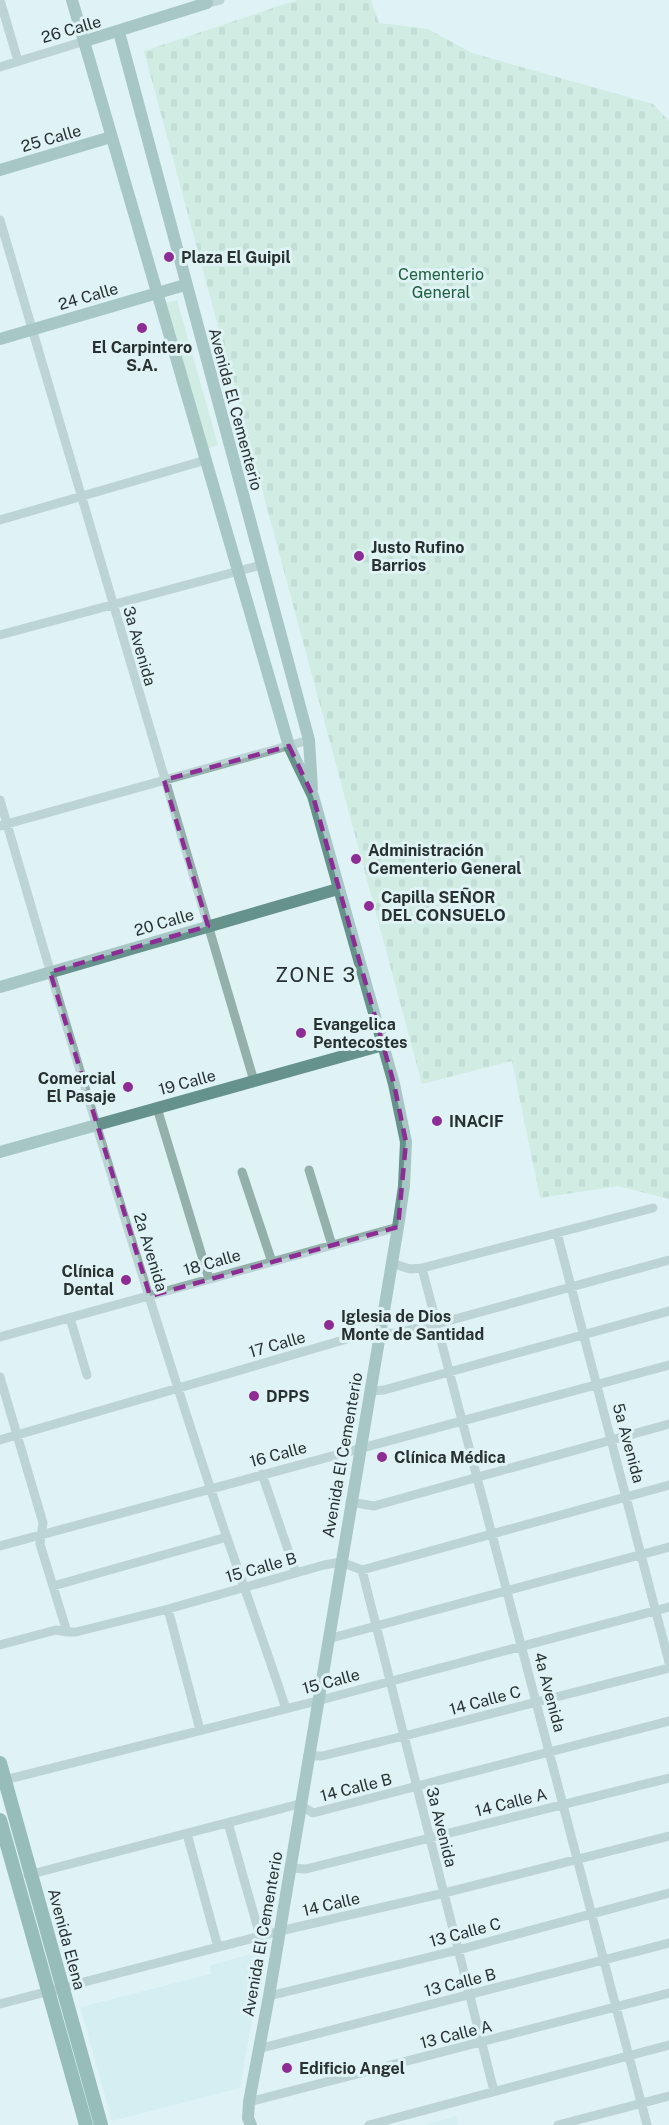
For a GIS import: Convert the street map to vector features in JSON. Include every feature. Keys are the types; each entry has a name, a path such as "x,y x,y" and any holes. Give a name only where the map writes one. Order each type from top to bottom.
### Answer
{"main road":[{"path":"72,0 85,41"},
{"name":"26 Calle","path":"85,41 207,2"},
{"name":"Avenida El Cementerio","path":"119,32 185,285 309,740 313,796"},
{"name":"Avenida El Cementerio","path":"85,41 289,746 313,796 394,1084 406,1142 404,1186 398,1227 350,1502 269,1996 249,2102 248,2123"},
{"name":"25 Calle","path":"0,170 111,137"},
{"name":"24 Calle","path":"0,339 185,285"},
{"name":"20 Calle","path":"0,987 338,889"},
{"name":"19 Calle","path":"0,1152 383,1045"},
{"name":"Avenida Elena","path":"0,1763 101,2125"},
{"name":"Avenida Elena","path":"0,1820 86,2125"}],"street":[{"path":"0,0 18,61"},
{"name":"26 Calle","path":"207,2 220,0"},
{"name":"26 Calle","path":"0,67 85,41"},
{"name":"3a Avenida","path":"0,220 254,1081"},
{"path":"0,520 206,460"},
{"path":"0,635 261,565"},
{"path":"4,825 309,740"},
{"name":"2a Avenida","path":"0,800 4,825 178,1388 286,1709"},
{"path":"157,1108 209,1279"},
{"path":"309,1170 332,1245"},
{"path":"242,1172 272,1262"},
{"path":"391,1263 410,1269 422,1268 653,1208"},
{"name":"18 Calle","path":"0,1337 398,1227"},
{"name":"5a Avenida","path":"557,1233 669,1662"},
{"name":"17 Calle","path":"0,1440 364,1334 395,1333 437,1324 669,1260"},
{"name":"4a Avenida","path":"422,1268 647,2125"},
{"path":"370,1391 384,1390 669,1311"},
{"path":"70,1318 87,1375"},
{"name":"16 Calle","path":"0,1546 669,1365"},
{"path":"0,1377 43,1523 40,1544 67,1632"},
{"path":"350,1502 374,1506 669,1424"},
{"path":"262,1474 296,1573"},
{"path":"341,1562 362,1570 669,1485"},
{"path":"53,1586 227,1537"},
{"path":"328,1639 669,1547"},
{"name":"15 Calle B","path":"0,1645 56,1629 76,1632 341,1562"},
{"name":"3a Avenida","path":"362,1570 494,2091"},
{"name":"15 Calle","path":"3,1780 317,1701 669,1607"},
{"path":"168,1609 200,1730"},
{"name":"14 Calle C","path":"308,1756 322,1756 404,1737 669,1668"},
{"name":"14 Calle B","path":"17,1878 300,1804 313,1813 417,1788 669,1721"},
{"name":"14 Calle A","path":"290,1868 306,1869 669,1778"},
{"path":"228,1823 260,1936"},
{"path":"187,1834 218,1947"},
{"name":"14 Calle","path":"0,2004 260,1936 444,1893 669,1836"},
{"name":"13 Calle C","path":"269,1996 458,1950 669,1893"},
{"name":"13 Calle B","path":"258,2049 669,1943"},
{"name":"13 Calle A","path":"249,2102 669,1993"},
{"path":"369,2125 389,2123 494,2091 669,2046"},
{"path":"558,2125 669,2096"}],"highlighted area":[{"path":"289,746 313,796 394,1084 406,1142 398,1227 150,1296 50,972 208,926 164,780"}],"shaded area":[{"path":"264,1952 240,2088 112,2121 81,2007 211,1974 211,1965"},
{"path":"456,2116 459,2125 424,2125"}],"green space":[{"name":"Cementerio General","path":"297,0 371,0 379,23 428,29 472,53 653,104 669,121 669,1199 618,1186 540,1198 512,1061 422,1084 144,51"},
{"path":"177,300 218,445 207,449 165,303"}],"place":[{"name":"Plaza El Guipil","path":"169,257"},
{"name":"El Carpintero S.A.","path":"142,328"},
{"name":"Justo Rufino Barrios","path":"359,556"},
{"name":"Administración Cementerio General","path":"356,859"},
{"name":"Capilla SEÑOR DEL CONSUELO","path":"369,906"},
{"name":"Evangelica Pentecostes","path":"301,1033"},
{"name":"Comercial El Pasaje","path":"128,1087"},
{"name":"INACIF","path":"437,1121"},
{"name":"Clínica Dental","path":"126,1280"},
{"name":"Iglesia de Dios Monte de Santidad","path":"329,1325"},
{"name":"DPPS","path":"254,1396"},
{"name":"Clínica Médica","path":"382,1457"},
{"name":"Edificio Angel","path":"287,2068"}],"district":[{"name":"ZONE 3","path":"316,975"}]}
